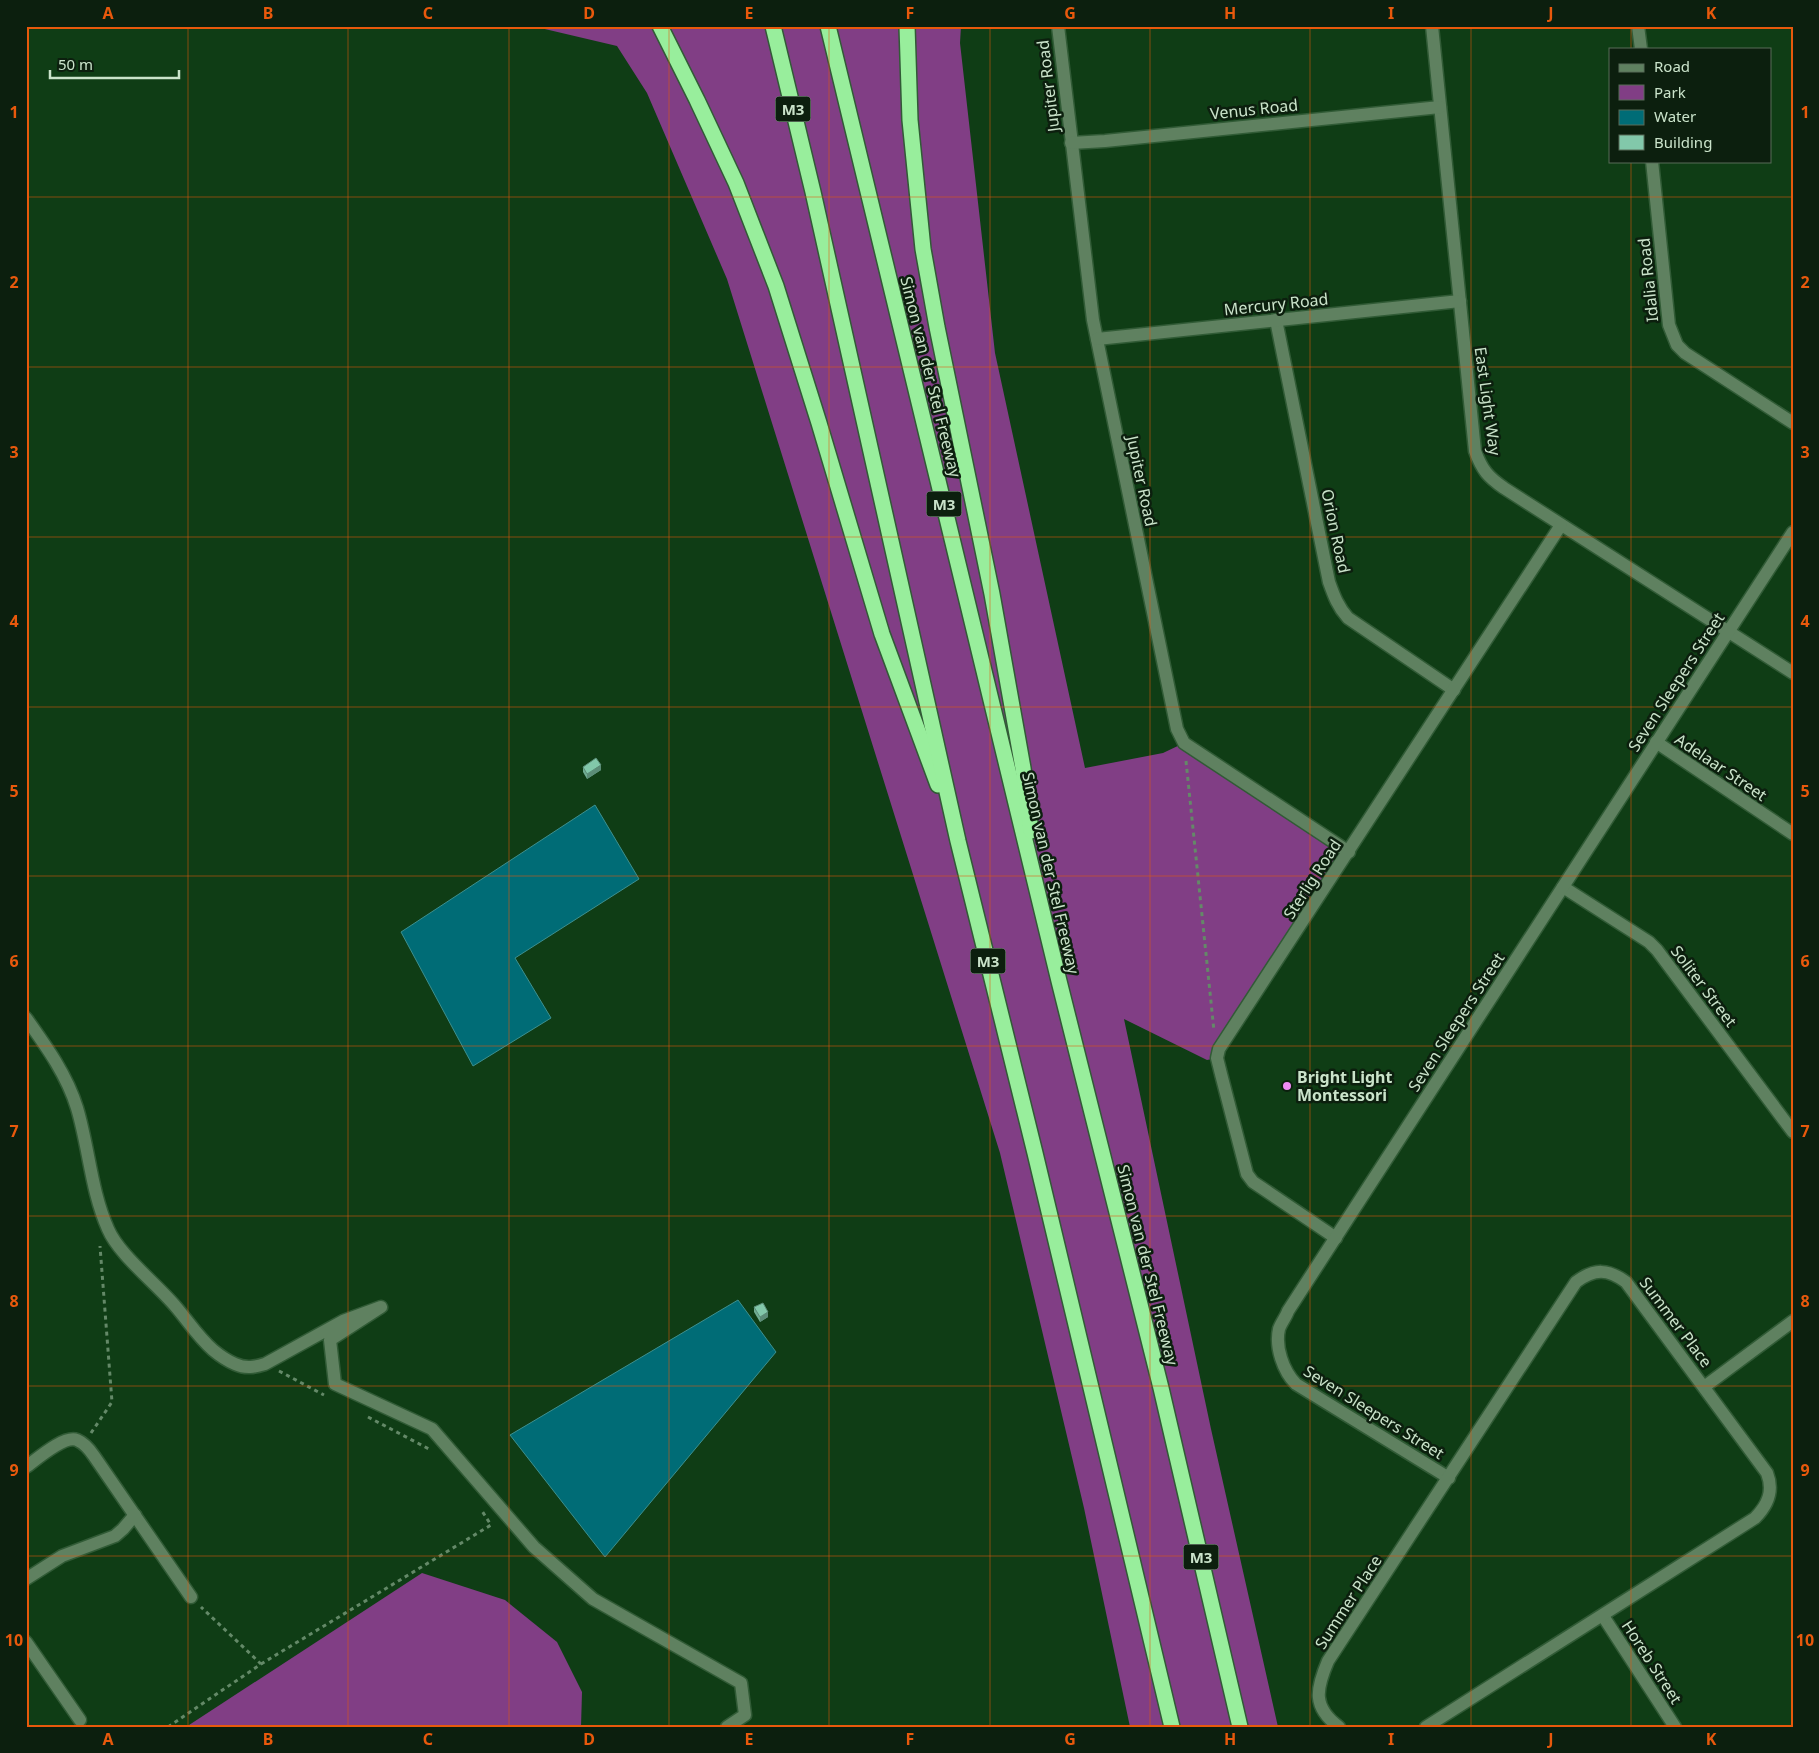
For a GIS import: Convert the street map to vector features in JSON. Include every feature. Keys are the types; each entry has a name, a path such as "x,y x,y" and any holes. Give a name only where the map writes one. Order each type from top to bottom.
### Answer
{"highway":[{"path":"660,26 736,183 776,286 819,422 882,634 958,840"},
{"name":"M3","path":"773,26 813,192 958,840 1172,1727"},
{"name":"Simon van der Stel Freeway","path":"828,26 1028,854 1161,1388 1240,1727"},
{"path":"907,26 910,120 923,249 937,328 992,594 1023,768 1031,824 1028,854"}],"street":[{"name":"Jupiter Road","path":"1058,26 1092,320 1177,729 1184,743"},
{"name":"East Light Way","path":"1432,26 1475,451 1480,465 1494,481 1561,526 1793,673"},
{"path":"1638,26 1641,48"},
{"name":"Venus Road","path":"1072,143 1440,107"},
{"name":"Idalia Road","path":"1652,162 1668,325 1677,345 1686,354 1793,423"},
{"name":"Mercury Road","path":"1096,339 1460,301"},
{"name":"Orion Road","path":"1276,320 1334,598 1339,608 1348,618 1454,690"},
{"name":"Sterlig Road","path":"1217,1058 1219,1049 1561,526"},
{"name":"Seven Sleepers Street","path":"1449,1478 1296,1384 1288,1376 1283,1363 1279,1345 1279,1329 1288,1312 1793,532"},
{"name":"Adelaar Street","path":"1656,742 1793,834"},
{"path":"1184,743 1349,852"},
{"name":"Soliter Street","path":"1563,887 1649,942 1657,950 1793,1132"},
{"path":"26,1018 58,1066 70,1089 77,1109 97,1200 108,1231 118,1245 175,1306 200,1337 214,1350 235,1364 246,1368 265,1364 343,1321 381,1307 330,1340 335,1384 432,1429 534,1547 594,1599 741,1683 745,1715 727,1727"},
{"path":"1217,1058 1248,1174 1262,1188 1336,1238"},
{"name":"Summer Place","path":"1339,1727 1331,1721 1320,1707 1318,1690 1328,1661 1576,1282 1585,1275 1598,1272 1608,1272 1616,1275 1626,1282 1767,1473 1770,1482 1769,1500 1755,1518 1426,1727"},
{"path":"1704,1387 1793,1321"},
{"path":"26,1467 61,1442 74,1439 83,1444 94,1456 191,1597"},
{"path":"26,1579 62,1556 115,1536 134,1515"},
{"name":"Horeb Street","path":"1603,1616 1675,1727"},
{"path":"26,1642 80,1720"}],"path":[{"path":"1184,743 1217,1058"},
{"path":"83,1444 112,1402 100,1237 108,1231"},
{"path":"265,1364 325,1395"},
{"path":"359,1413 436,1453"},
{"path":"168,1727 261,1664 491,1525 481,1510"},
{"path":"191,1597 261,1664"}],"green space":[{"path":"532,26 961,26 960,43 995,353 1085,768 1163,753 1184,743 1349,852 1217,1058 1207,1060 1124,1019 1211,1429 1278,1727 1130,1727 1084,1508 1000,1153 727,279 647,93 617,46"},
{"path":"422,1573 505,1600 557,1642 582,1692 581,1727 186,1727"}],"water":[{"path":"595,805 639,879 515,958 551,1018 473,1066 401,932"},
{"path":"738,1300 776,1352 605,1557 510,1435"}],"building":[{"path":"596,758 601,765 587,774 583,767"},
{"path":"763,1303 768,1312 760,1317 754,1307"}],"place":[{"name":"Bright Light Montessori","path":"1287,1086"}]}
